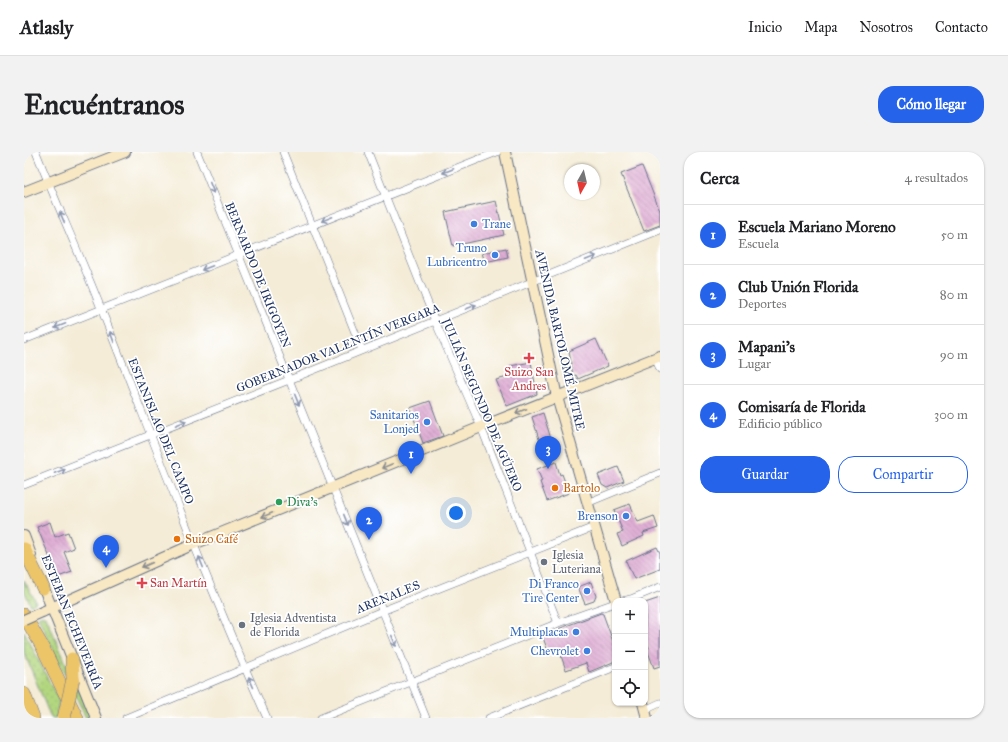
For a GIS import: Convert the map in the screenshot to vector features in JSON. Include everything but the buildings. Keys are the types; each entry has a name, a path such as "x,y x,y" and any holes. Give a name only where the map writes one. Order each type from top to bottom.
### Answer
{"highway":[{"path":"24,549 43,588"},
{"path":"24,615 42,646 77,718"},
{"path":"64,718 73,679 72,659"},
{"path":"24,694 33,718"}],"street":[{"name":"ESTANISLAO DEL CAMPO","path":"36,152 102,309 150,435 244,667 267,718"},
{"path":"24,192 125,152"},
{"name":"BERNARDO DE IRIGOYEN","path":"197,152 426,718"},
{"path":"283,152 362,350"},
{"name":"JULIÁN SEGUNDO DE AGÜERO","path":"368,152 435,321 481,427 558,623"},
{"path":"24,340 497,152"},
{"name":"AVENIDA BARTOLOMÉ MITRE","path":"505,152 557,397 615,598"},
{"name":"GOBERNADOR VALENTÍN VERGARA","path":"24,485 660,230"},
{"path":"24,620 194,544 481,427 658,357 660,369"},
{"path":"587,504 660,473"},
{"name":"ARENALES","path":"126,718 244,667 594,527"},
{"name":"ESTEBAN ECHEVERRÍA","path":"24,536 43,588 47,610 72,659 96,718"},
{"path":"634,598 660,588"},
{"path":"321,718 558,623 612,603"},
{"path":"489,718 612,668"},
{"path":"645,710 660,704"}],"green space":[{"path":"24,580 36,602 31,606 24,590"},
{"path":"42,615 46,617 48,621 67,666 65,675 38,617"},
{"path":"24,631 59,701 56,718 51,718 24,652"},
{"path":"78,684 91,718 86,718 75,694"}],"place":[{"name":"Trane","path":"474,224"},
{"name":"Truno Lubricentro","path":"495,255"},
{"name":"Suizo San Andres","path":"529,358"},
{"name":"Sanitarios Lonjed","path":"427,422"},
{"name":"Mapani's","path":"548,469"},
{"name":"Escuela Mariano Moreno","path":"411,474"},
{"name":"Bartolo","path":"555,488"},
{"name":"Diva's","path":"279,502"},
{"name":"Brenson","path":"626,516"},
{"name":"Suizo Café","path":"177,539"},
{"name":"Club Unión Florida","path":"369,540"},
{"name":"Iglesia Luteriana","path":"544,562"},
{"name":"Comisaría de Florida","path":"106,568"},
{"name":"San Martín","path":"142,583"},
{"name":"Di Franco Tire Center","path":"587,591"},
{"name":"Iglesia Adventista de Florida","path":"242,625"},
{"name":"Multiplacas","path":"576,632"},
{"name":"Chevrolet","path":"587,651"}]}
